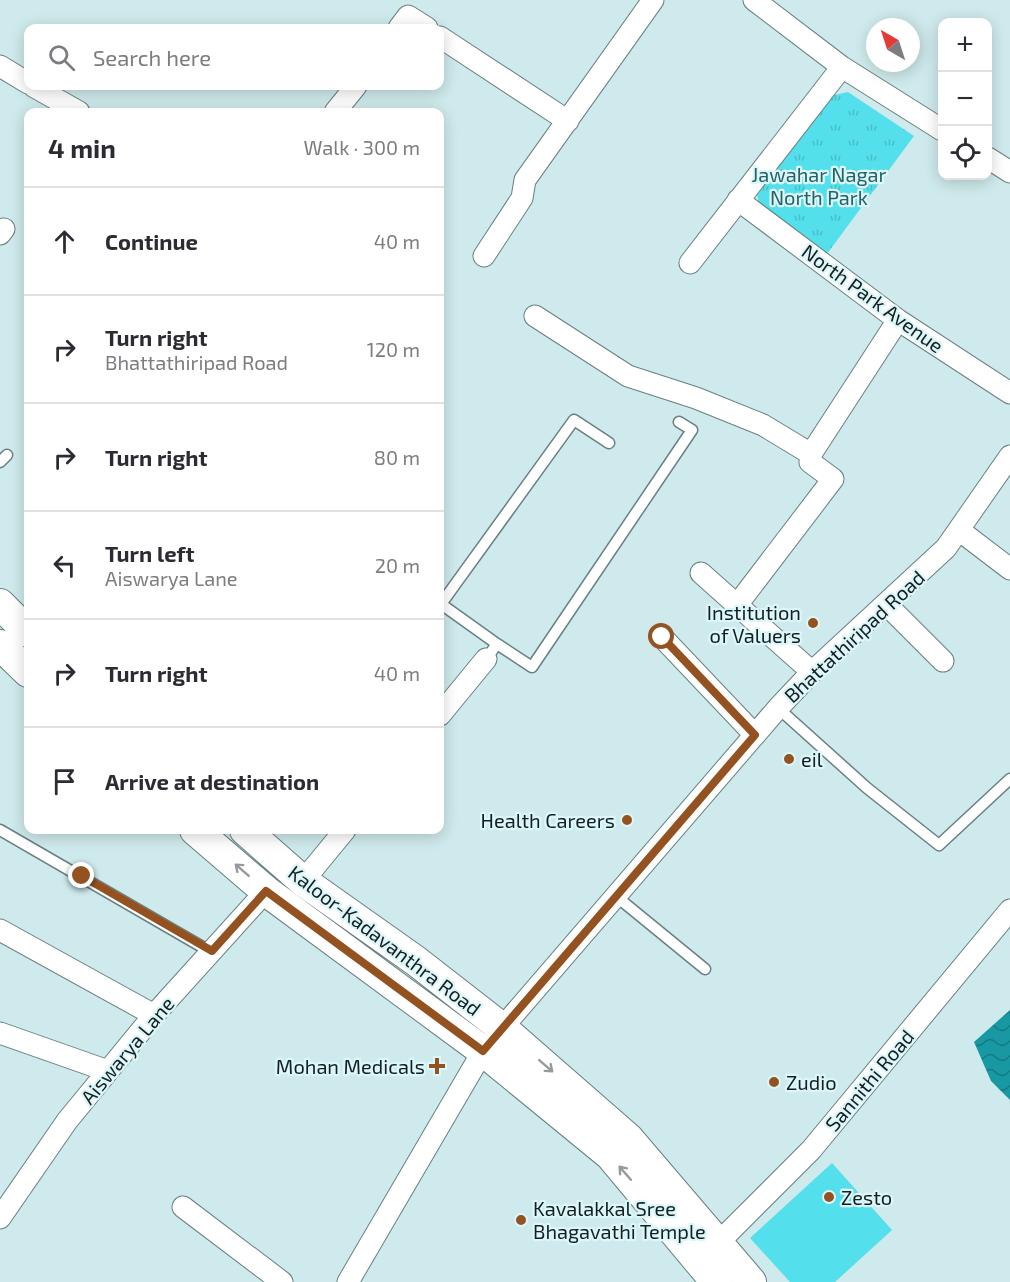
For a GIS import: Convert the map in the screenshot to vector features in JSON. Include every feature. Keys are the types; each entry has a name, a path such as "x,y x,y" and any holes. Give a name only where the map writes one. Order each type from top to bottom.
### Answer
{"main road":[{"path":"0,604 13,644 24,665"},
{"name":"Kaloor-Kadavanthra Road","path":"200,834 266,891 483,1051 610,1155 716,1282"},
{"name":"Kaloor-Kadavanthra Road","path":"249,834 303,881 416,961 502,1028 628,1138 751,1282"},
{"path":"483,1051 502,1028"}],"street":[{"path":"484,256 522,198 525,180 654,0"},
{"path":"755,0 842,67 938,127"},
{"path":"402,24 408,16 421,24"},
{"path":"444,40 568,121"},
{"path":"0,66 24,81"},
{"path":"690,263 842,67"},
{"path":"40,90 72,108"},
{"path":"338,108 353,90"},
{"path":"992,161 1010,172"},
{"name":"North Park Avenue","path":"738,200 898,320 1010,393"},
{"path":"535,316 628,376 763,425 811,454"},
{"path":"737,605 833,479 810,462 811,454 898,320"},
{"name":"Bhattathiripad Road","path":"502,1028 778,708 812,672 946,548 1010,456"},
{"path":"959,530 1010,569"},
{"path":"701,573 812,672"},
{"path":"887,605 944,661"},
{"path":"662,637 755,735"},
{"path":"444,710 491,652"},
{"path":"303,881 342,834"},
{"name":"Aiswarya Lane","path":"0,1218 67,1121 154,1015 266,891"},
{"name":"Sannithi Road","path":"719,1242 811,1150 1010,910"},
{"path":"0,930 154,1015"},
{"path":"0,1033 108,1071"},
{"path":"348,1282 483,1051"},
{"path":"183,1207 282,1282"}],"lane":[{"path":"444,600 574,420 609,443"},
{"path":"444,607 491,652 532,667 692,430 680,422"},
{"path":"778,708 867,788 939,846 1010,778"},
{"path":"0,830 212,951"},
{"path":"617,897 705,969"}],"green space":[{"name":"Jawahar Nagar North Park","path":"848,92 914,136 824,258 760,209 756,189 830,96"},
{"name":"Zesto","path":"832,1163 892,1230 835,1282 790,1282 750,1238"}],"water":[{"path":"1010,1010 1010,1100 991,1081 974,1042"}],"place":[{"name":"Institution of Valuers","path":"813,623"},
{"name":"eil","path":"789,759"},
{"name":"Health Careers","path":"627,820"},
{"name":"Mohan Medicals","path":"437,1066"},
{"name":"Zudio","path":"774,1082"},
{"name":"Zesto","path":"829,1197"},
{"name":"Kavalakkal Sree Bhagavathi Temple","path":"521,1220"}],"route":[{"path":"82,876 212,951 266,891 397,985 483,1051 755,735 662,637"}]}
